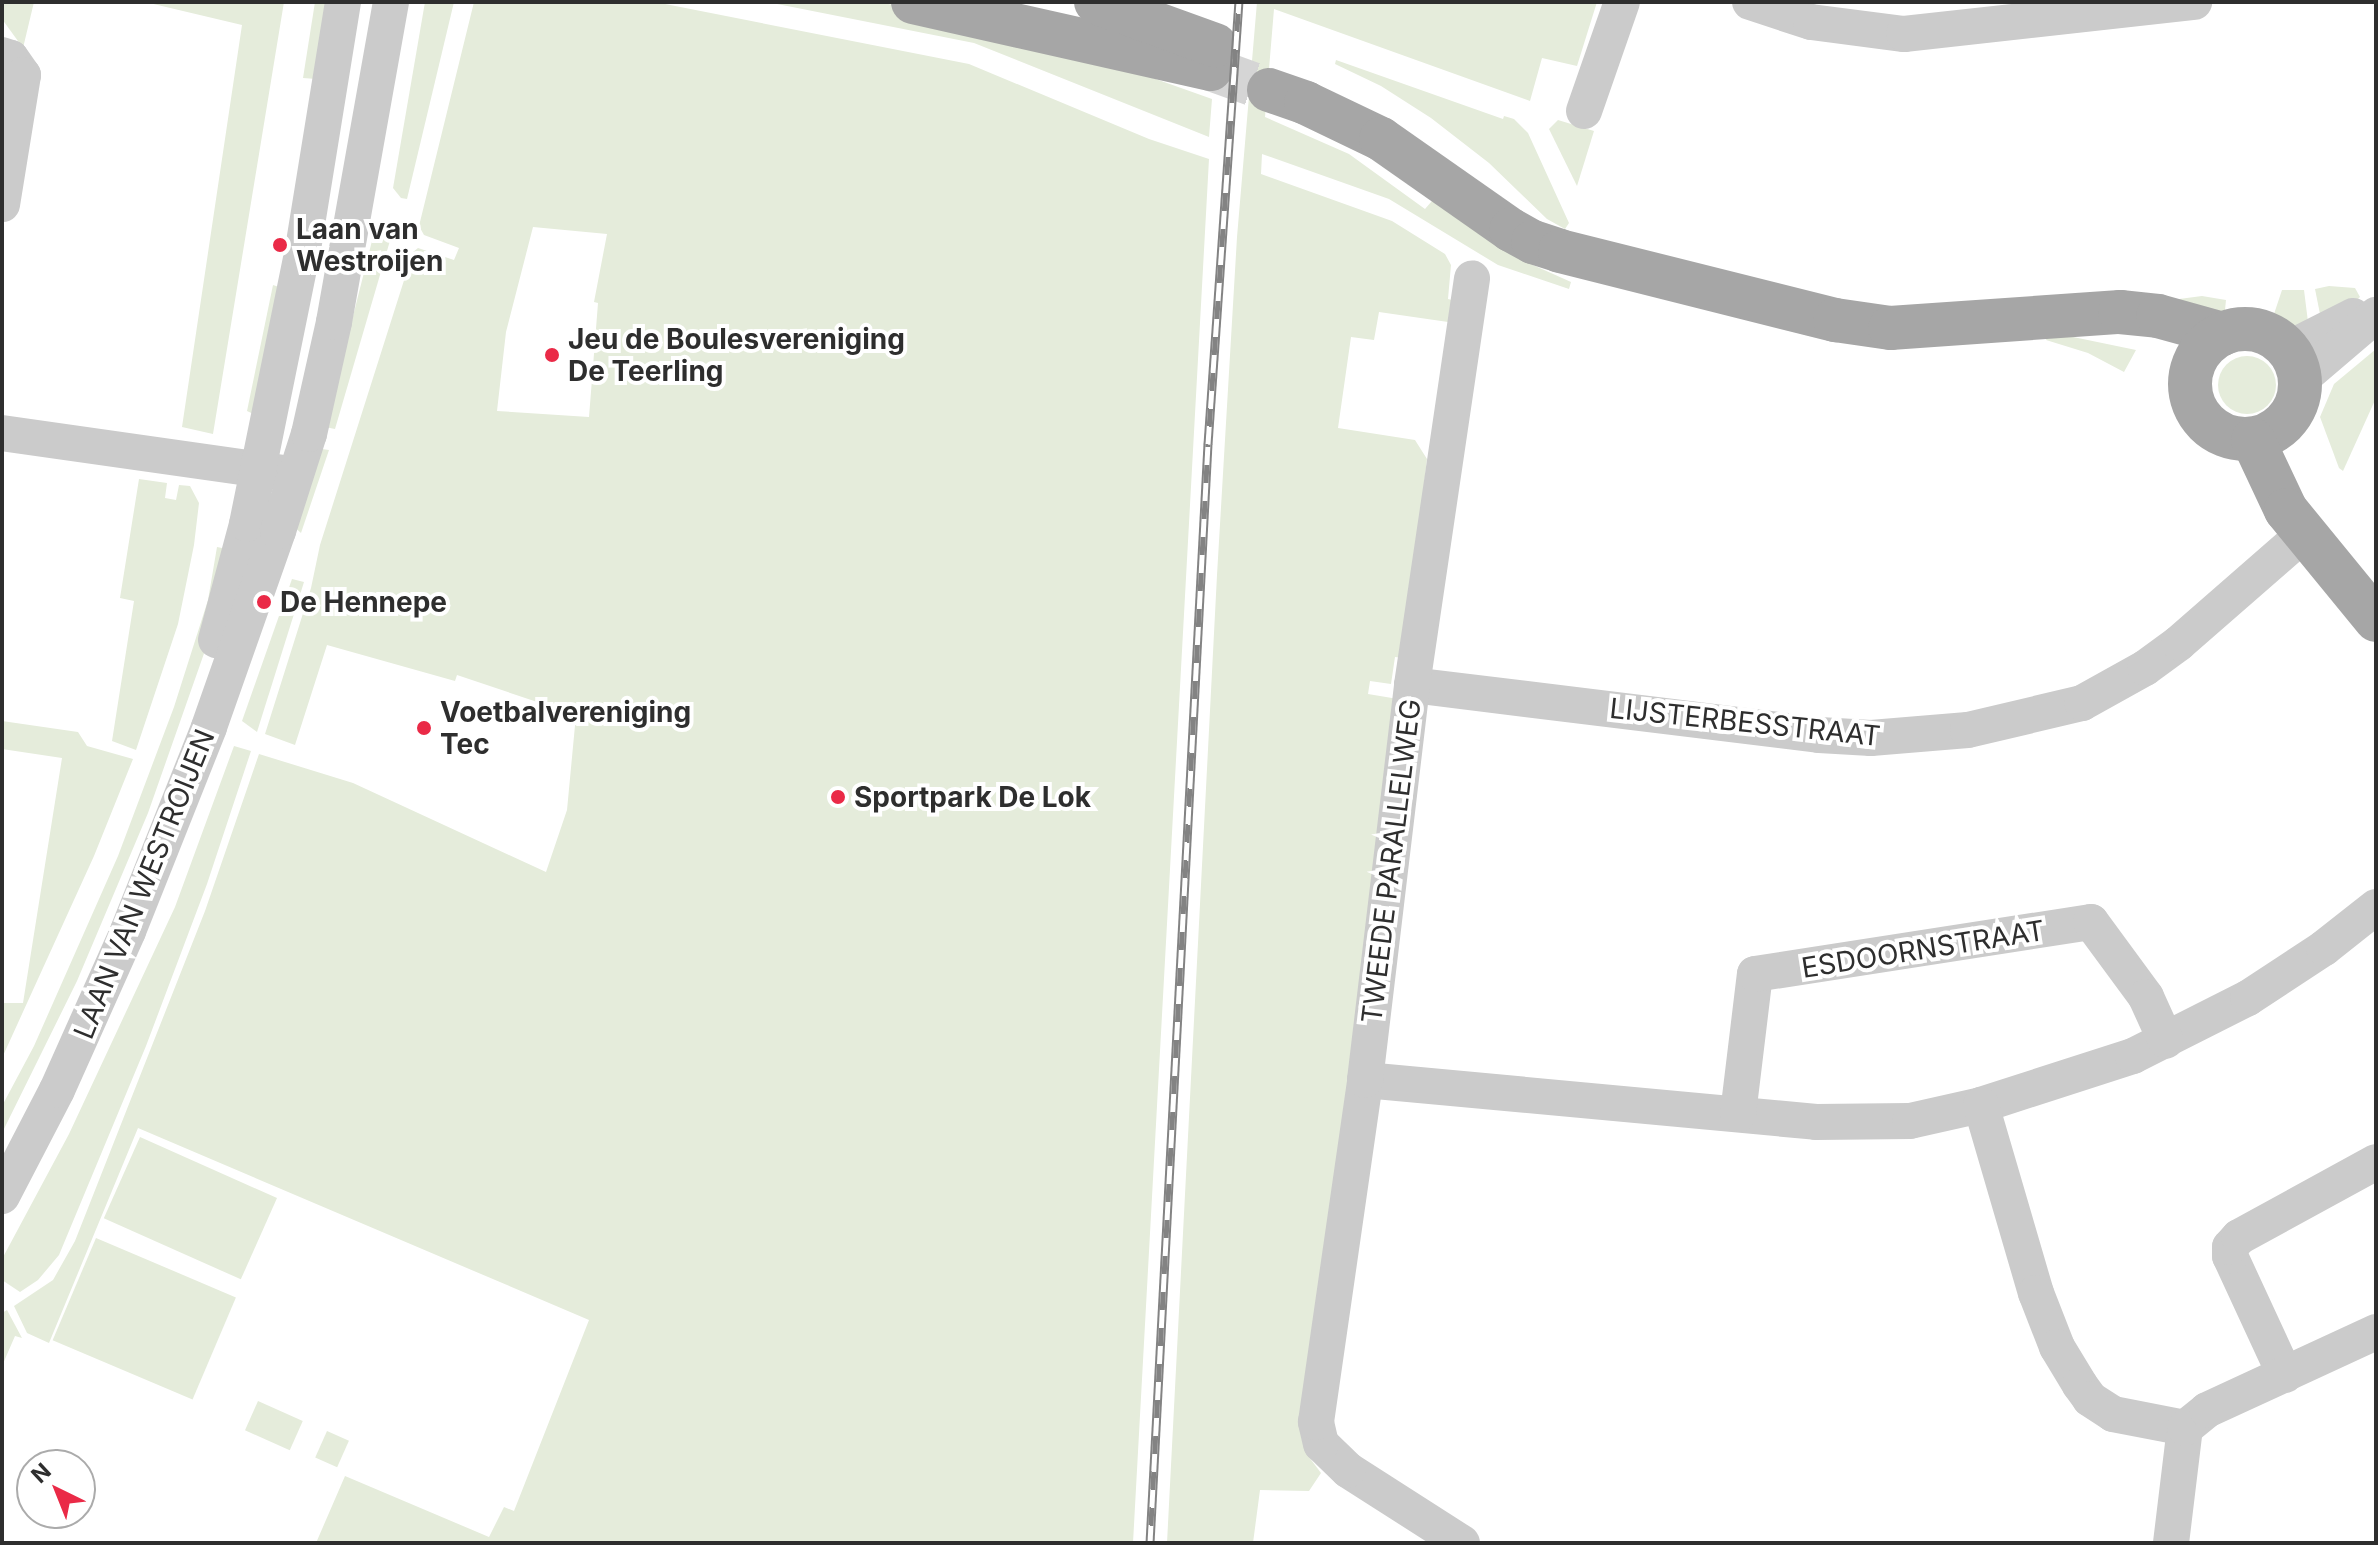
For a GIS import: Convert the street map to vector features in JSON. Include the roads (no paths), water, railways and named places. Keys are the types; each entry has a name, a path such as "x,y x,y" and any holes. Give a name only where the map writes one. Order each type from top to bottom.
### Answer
{"main road":[{"path":"913,2 1213,57 1096,2"},
{"path":"1270,77 1306,103 1381,139 1511,230 1560,251 1835,320 1890,328 2100,312 2135,313 2223,334 2255,329 2274,337 2294,364 2295,408 2268,432 2231,438 2204,421 2190,391 2193,365 2205,346 2223,334"},
{"path":"2054,317 2129,335 2193,365"},
{"path":"2268,432 2304,500 2305,533 2376,620"}],"street":[{"name":"LAAN VAN WESTROIJEN","path":"2,1150 88,980 162,800 212,657 257,469 303,249 343,2"},
{"name":"LAAN VAN WESTROIJEN","path":"2,1196 57,1090 133,917 209,727 309,434 334,322 391,2"},
{"path":"1584,111 1622,2"},
{"path":"1750,2 1811,22 1904,34 2194,2"},
{"path":"2,55 11,58 23,75 2,204"},
{"name":"TWEEDE PARALLELWEG","path":"1462,1543 1348,1470 1321,1444 1316,1422 1365,1080 1412,685 1472,278"},
{"path":"2294,364 2376,306"},
{"path":"2294,364 2376,315"},
{"path":"2,433 295,475"},
{"name":"LIJSTERBESSTRAAT","path":"1412,685 1819,735 1871,738 1968,730 2015,722 2082,703 2145,668 2179,643 2305,533"},
{"path":"1365,1080 1865,1124 1910,1121 1981,1105 2082,1074 2166,1041 2248,998 2324,948 2376,907"},
{"name":"ESDOORNSTRAAT","path":"1738,1114 1755,974 2091,922 2146,997 2166,1041"},
{"path":"1981,1105 2036,1293 2070,1370 2090,1399 2103,1410 2185,1428"},
{"path":"2285,1375 2230,1256 2230,1247 2239,1237 2376,1162"},
{"path":"2171,1543 2185,1428 2207,1410 2376,1332"}],"tunnel":[{"path":"1211,69 1269,90"}],"railway":[{"path":"1150,1543 1208,444 1239,2"}],"place":[{"name":"Laan van Westroijen","path":"280,245"},
{"name":"Jeu de Boulesvereniging De Teerling","path":"552,355"},
{"name":"De Hennepe","path":"264,602"},
{"name":"Voetbalvereniging Tec","path":"424,728"},
{"name":"Sportpark De Lok","path":"838,797"}]}
